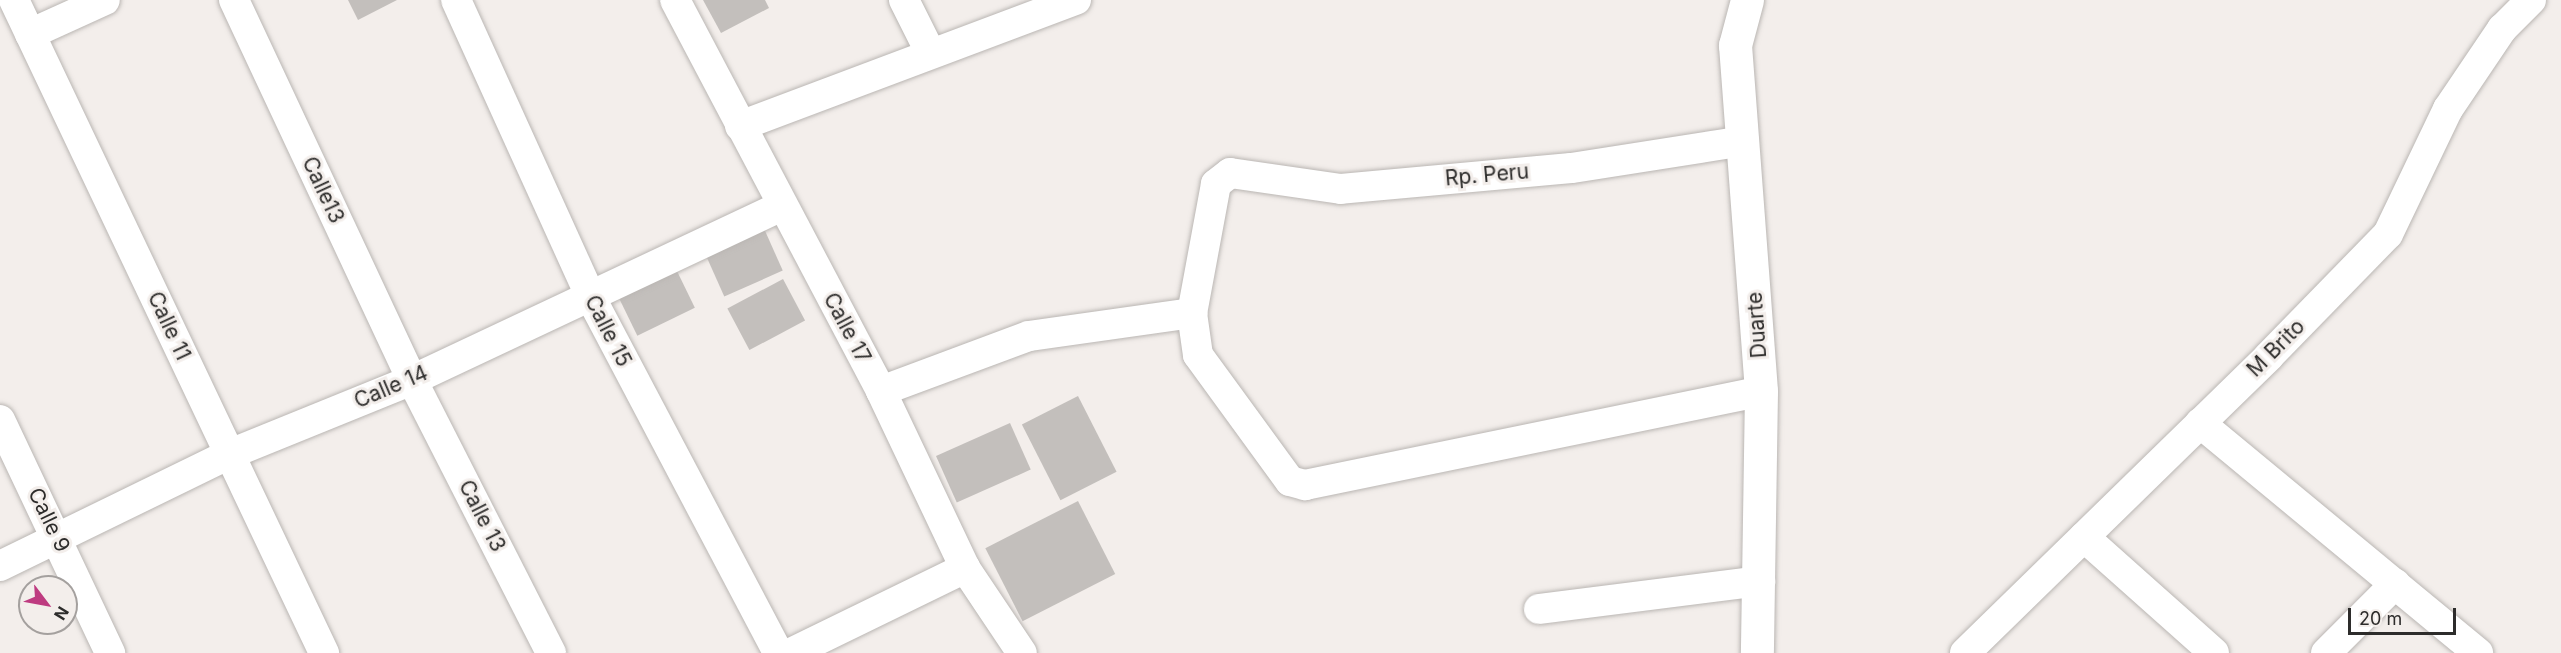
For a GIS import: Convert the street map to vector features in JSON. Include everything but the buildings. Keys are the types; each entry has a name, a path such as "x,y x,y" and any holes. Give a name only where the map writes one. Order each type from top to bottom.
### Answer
{"street":[{"name":"Calle 11","path":"14,0 324,653"},
{"path":"30,34 105,0"},
{"name":"Calle13","path":"234,0 412,380"},
{"name":"Calle 15","path":"456,0 590,296 778,653"},
{"name":"Calle 17","path":"675,0 781,206 881,391 965,568 1022,653"},
{"path":"904,0 930,52"},
{"path":"740,126 930,52 1076,0"},
{"name":"Duarte","path":"1747,0 1735,45 1761,391 1760,581 1757,653"},
{"name":"M Brito","path":"1965,653 2200,423 2388,234 2448,109 2502,29 2531,0"},
{"name":"Rp. Peru","path":"1192,313 1216,184 1230,173 1341,189 1571,168 1744,141"},
{"name":"Calle 14","path":"0,566 230,454 412,380 781,206"},
{"path":"881,391 1029,336 1192,313 1198,355 1290,481 1305,485 1761,391"},
{"name":"Calle 13","path":"412,380 542,650"},
{"name":"Calle 9","path":"0,420 110,653"},
{"path":"2200,423 2478,653"},
{"path":"2084,537 2214,653"},
{"path":"791,653 965,568"},
{"path":"1539,609 1760,581"},
{"path":"2326,653 2395,584"}]}
